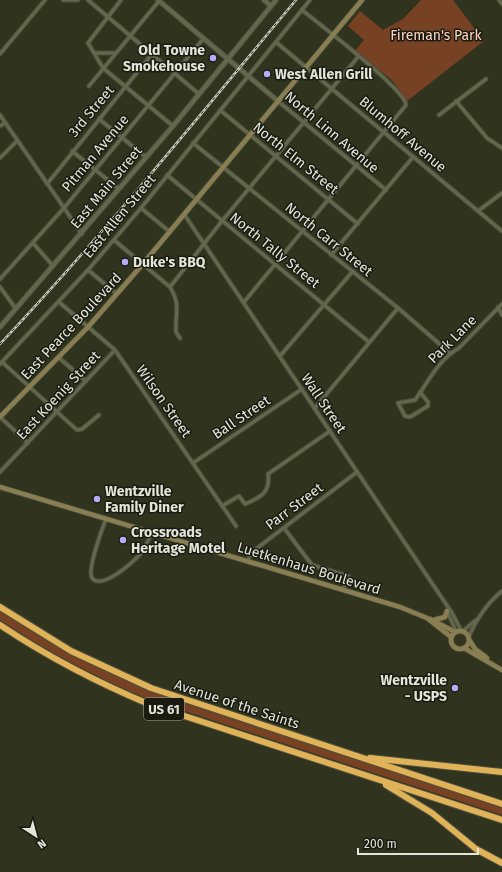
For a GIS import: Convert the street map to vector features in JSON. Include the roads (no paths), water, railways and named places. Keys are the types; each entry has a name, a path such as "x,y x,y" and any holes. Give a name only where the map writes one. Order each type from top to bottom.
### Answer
{"highway":[{"name":"Avenue of the Saints","path":"0,607 65,647 131,680 185,700 502,804"},
{"name":"Avenue of the Saints","path":"0,625 65,665 130,696 172,712 502,820"},
{"path":"352,755 399,762 502,772"},
{"path":"374,778 420,805 466,842 502,864"}],"main road":[{"name":"East Pearce Boulevard","path":"0,417 88,327 117,294 361,2"},
{"name":"Luetkenhaus Boulevard","path":"0,487 343,589 400,607 459,631"},
{"path":"434,620 445,617 447,611"},
{"name":"Luetkenhaus Boulevard","path":"427,618 451,637"},
{"path":"459,631 469,638 475,649 502,669 464,648 460,649 452,645 451,637 459,631"},
{"path":"464,648 469,638"}],"street":[{"path":"0,54 45,0"},
{"path":"63,0 78,0"},
{"path":"88,0 199,94"},
{"path":"121,0 107,16 88,43 103,68 173,126"},
{"path":"88,86 158,0"},
{"name":"North Linn Avenue","path":"158,0 202,39 386,190"},
{"path":"264,0 271,6"},
{"name":"East Main Street","path":"0,327 82,234 228,60 276,0"},
{"name":"East Allen Street","path":"1,363 59,302 114,240 220,110 277,43 310,0"},
{"path":"355,0 361,2"},
{"path":"499,0 502,4"},
{"path":"244,302 404,108 406,102 389,82 302,10"},
{"name":"Pitman Avenue","path":"0,279 64,208 202,39"},
{"name":"Blumhoff Avenue","path":"277,43 502,231"},
{"path":"94,53 115,53"},
{"name":"3rd Street","path":"47,184 72,151 152,54"},
{"path":"170,287 222,221 358,56"},
{"path":"438,115 486,79"},
{"path":"456,101 487,138 502,148"},
{"name":"North Elm Street","path":"220,110 358,224"},
{"path":"0,115 82,234"},
{"path":"99,119 146,157"},
{"path":"0,126 5,123"},
{"path":"0,158 17,141"},
{"name":"North Carr Street","path":"194,143 331,255 353,271 450,353"},
{"path":"72,151 119,189"},
{"path":"331,255 413,157"},
{"name":"North Tally Street","path":"167,175 369,342"},
{"path":"478,211 502,194"},
{"path":"141,208 170,232"},
{"name":"Wall Street","path":"184,214 205,243 452,613 459,631"},
{"path":"114,240 170,287 176,297 178,305 176,314 176,332 180,338"},
{"path":"33,243 53,266"},
{"path":"88,270 117,294"},
{"path":"280,356 353,271"},
{"path":"0,287 16,309"},
{"name":"Wilson Street","path":"59,302 115,350 236,526"},
{"name":"Park Lane","path":"420,392 428,402 428,406 410,417 404,416 398,403 400,401 411,402 450,353 459,348 468,340 502,304"},
{"path":"498,307 502,315"},
{"path":"315,408 398,308"},
{"name":"East Koenig Street","path":"0,472 115,350"},
{"path":"58,357 86,381"},
{"path":"1,363 58,411 78,430 82,430 99,414"},
{"name":"Ball Street","path":"193,463 302,389"},
{"path":"0,417 28,443"},
{"path":"222,506 239,496 245,504 258,498 263,494 270,483 268,474 330,431"},
{"name":"Parr Street","path":"248,560 251,553 357,472"},
{"path":"106,519 92,565 92,578 96,580 105,581 123,569 141,553 152,532"},
{"path":"284,528 312,565 348,576 343,589"},
{"path":"469,638 476,620 484,608 502,591"},
{"name":"Wall Street","path":"445,604 447,611 459,631"},
{"path":"459,631 476,620"}],"railway":[{"path":"0,344 114,217 296,0"}],"place":[{"name":"Old Towne Smokehouse","path":"213,58"},
{"name":"West Allen Grill","path":"267,74"},
{"name":"Duke's BBQ","path":"125,262"},
{"name":"Wentzville Family Diner","path":"97,499"},
{"name":"Crossroads Heritage Motel","path":"123,540"},
{"name":"Wentzville - USPS","path":"455,688"}],"park label":[{"name":"Fireman's Park","path":"436,35"}]}
